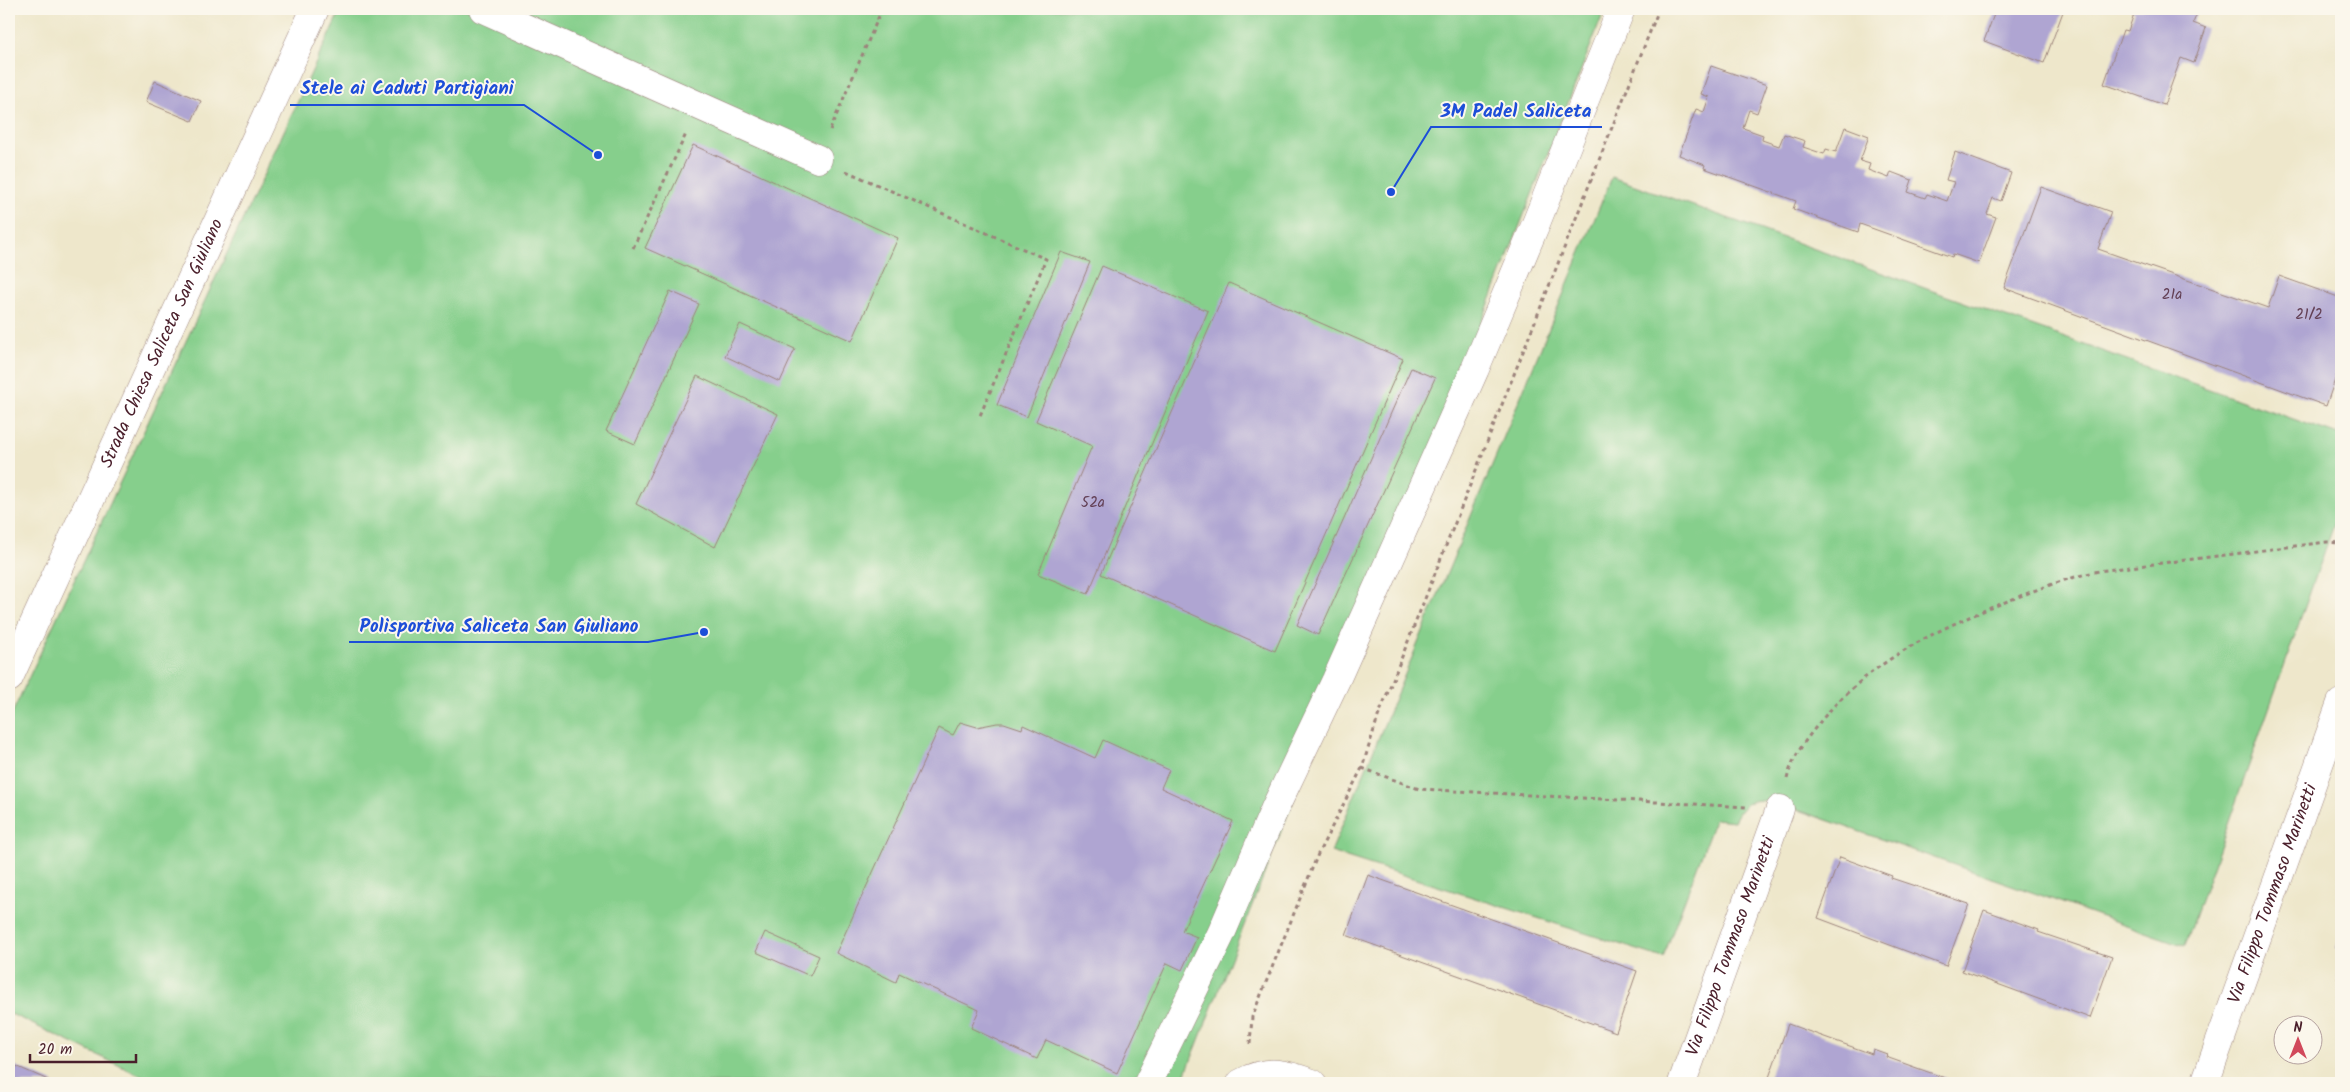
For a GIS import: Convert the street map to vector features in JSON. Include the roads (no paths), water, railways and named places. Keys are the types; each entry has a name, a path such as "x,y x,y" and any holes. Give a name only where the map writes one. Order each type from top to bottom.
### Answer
{"street":[{"name":"Strada Chiesa Saliceta San Giuliano","path":"9,678 315,9"},
{"path":"484,9 818,159"},
{"path":"1148,1083 1221,934 1275,808 1336,680 1471,378 1538,221 1621,9"},
{"name":"Via Filippo Tommaso Marinetti","path":"2205,1083 2341,703"},
{"name":"Via Filippo Tommaso Marinetti","path":"1682,1083 1780,809"},
{"path":"1244,1082 1267,1072 1291,1076 1312,1083"}],"place":[{"name":"Stele ai Caduti Partigiani","path":"598,155"},
{"name":"3M Padel Saliceta","path":"1391,192"},
{"name":"Polisportiva Saliceta San Giuliano","path":"704,632"}]}
